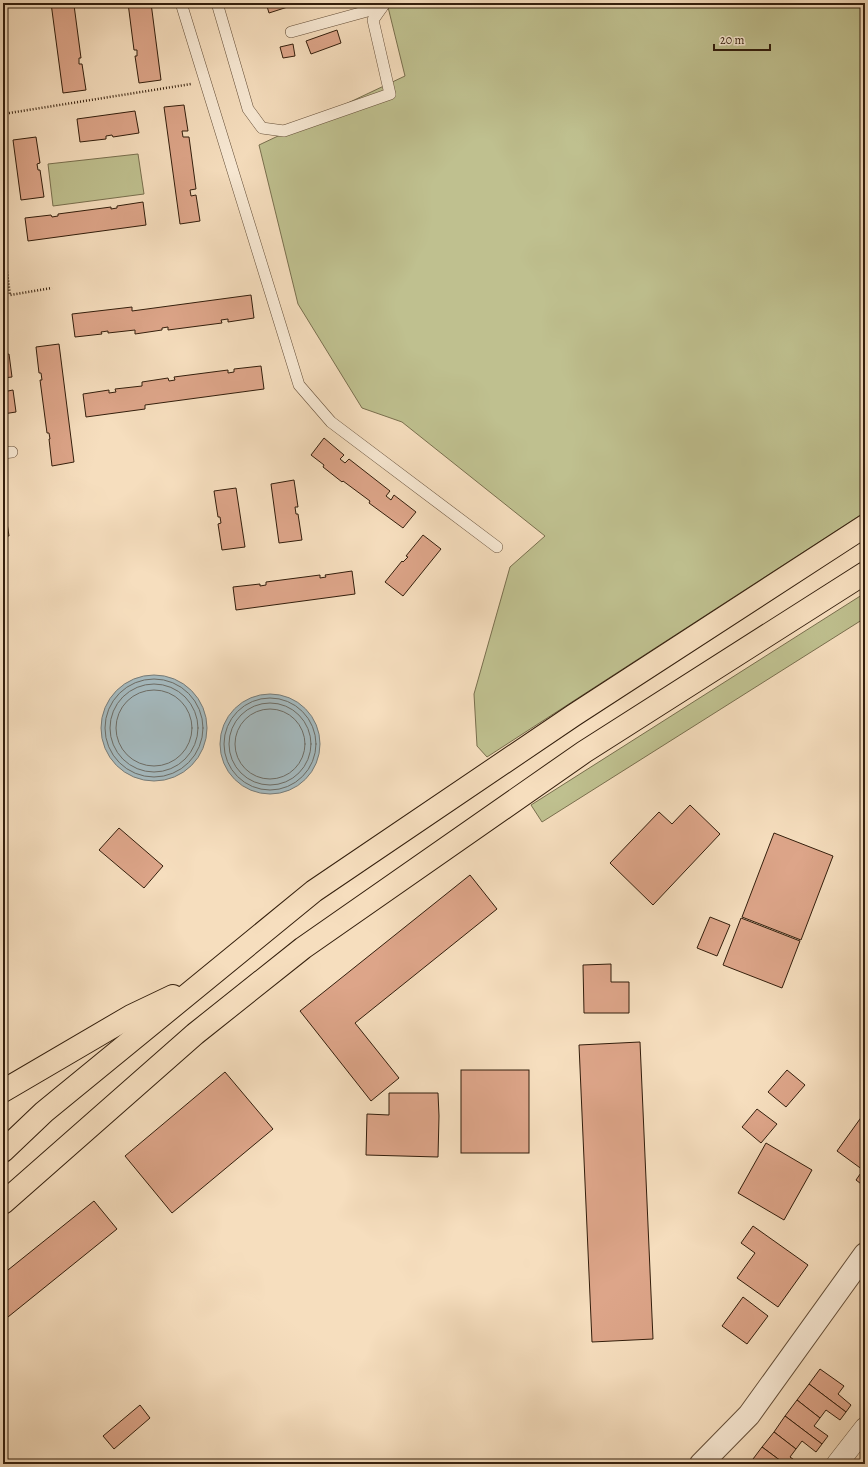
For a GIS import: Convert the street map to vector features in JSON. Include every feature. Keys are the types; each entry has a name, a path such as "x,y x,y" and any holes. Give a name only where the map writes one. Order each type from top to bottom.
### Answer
{"main road":[{"path":"3,1151 44,1112 314,891 574,715 865,526"},
{"path":"3,1203 195,1034 303,948 584,752 865,573"},
{"path":"8,1083 131,1016 205,980"}],"street":[{"path":"702,1464 749,1415 865,1254"},
{"path":"837,1464 865,1428"}],"lane":[{"path":"182,3 299,385 331,422 497,547"},
{"path":"217,3 248,109 262,128 284,131 390,94 373,20 383,5"},
{"path":"291,32 383,5"}],"path":[{"path":"3,114 205,82"},
{"path":"3,242 4,263 10,295 52,288"}],"green space":[{"path":"387,3 865,3 865,512 487,757 477,746 474,694 510,567 545,536 402,422 362,408 298,304 259,145 405,76"},
{"path":"138,154 144,194 53,206 48,164"},
{"path":"865,593 865,618 542,822 531,805"}],"water":[{"path":"154,675 174,679 191,691 203,708 207,728 203,748 191,765 174,777 154,781 134,777 117,765 105,748 101,728 105,708 117,691 134,679"},
{"path":"270,694 289,697 306,708 317,725 320,744 317,763 306,780 289,791 270,794 251,791 234,780 223,763 220,744 223,725 234,708 251,697"}],"building":[{"path":"51,3 71,3 74,5 81,58 79,58 79,64 82,64 86,90 63,93"},
{"path":"128,3 151,3 161,80 139,83 135,56 137,56 137,50 134,50"},
{"path":"266,3 300,3 269,13"},
{"path":"337,30 341,43 311,54 306,41"},
{"path":"293,44 295,56 283,58 280,47"},
{"path":"184,105 188,131 182,131 183,137 189,137 196,189 190,190 191,196 196,195 200,221 180,224 164,107"},
{"path":"135,111 139,133 113,137 112,135 106,136 106,139 80,142 77,119"},
{"path":"36,137 40,163 37,164 38,170 40,170 44,197 21,200 13,140"},
{"path":"143,202 146,225 28,241 25,218 51,215 52,217 58,216 58,214 111,207 111,209 117,208 117,206"},
{"path":"251,295 254,318 228,322 228,319 221,320 222,323 168,330 168,327 162,328 162,330 135,334 135,330 108,333 108,331 101,332 102,334 75,337 72,314 132,307 132,311"},
{"path":"59,344 74,462 52,466 50,439 49,433 47,433 40,380 42,380 41,373 39,373 36,347"},
{"path":"9,354 12,377 3,378 3,355"},
{"path":"261,366 264,389 145,405 145,409 86,417 83,394 109,390 109,393 116,392 115,389 142,386 142,382 168,378 169,381 175,380 174,377 228,370 228,373 234,372 234,369"},
{"path":"13,390 16,412 3,414 3,392"},
{"path":"324,438 344,455 340,459 345,463 349,459 390,491 386,496 391,500 394,495 416,512 403,528 369,503 370,501 323,467 324,465 311,455"},
{"path":"294,480 298,507 295,507 296,514 298,514 302,540 279,543 271,484"},
{"path":"236,488 245,547 222,550 218,524 221,523 220,517 218,517 214,491"},
{"path":"3,496 9,536 3,536"},
{"path":"423,535 441,549 403,596 385,582 402,561 403,562 408,557 406,556"},
{"path":"352,571 355,594 236,610 233,587 260,584 260,586 266,585 266,582 320,575 320,578 326,577 325,575"},
{"path":"690,805 720,834 653,905 610,863 659,812 672,824"},
{"path":"119,828 163,866 144,888 99,850"},
{"path":"774,833 833,856 801,940 742,917"},
{"path":"470,875 497,909 355,1023 399,1078 371,1101 300,1011"},
{"path":"710,917 730,925 717,956 697,948"},
{"path":"741,918 800,941 782,988 723,965"},
{"path":"611,964 611,982 629,982 629,1013 584,1013 583,965"},
{"path":"640,1042 653,1339 592,1342 579,1045"},
{"path":"461,1070 529,1070 529,1153 461,1153"},
{"path":"787,1070 805,1085 786,1107 768,1092"},
{"path":"225,1072 273,1129 172,1213 125,1156"},
{"path":"389,1093 438,1093 438,1157 366,1155 367,1114 389,1115"},
{"path":"757,1109 777,1124 761,1143 742,1127"},
{"path":"865,1112 865,1167 863,1170 837,1151"},
{"path":"766,1143 812,1170 784,1220 738,1193"},
{"path":"865,1167 865,1187 856,1180"},
{"path":"94,1201 117,1229 3,1321 3,1274"},
{"path":"753,1226 808,1265 778,1307 737,1278 755,1253 741,1243"},
{"path":"743,1297 768,1316 747,1344 722,1326"},
{"path":"820,1369 844,1386 838,1394 851,1405 846,1412 809,1384"},
{"path":"809,1384 846,1412 840,1420 826,1410 820,1418 797,1400"},
{"path":"797,1400 820,1418 814,1426 828,1436 822,1444 785,1416"},
{"path":"140,1405 150,1418 114,1449 103,1436"},
{"path":"785,1416 822,1444 816,1452 802,1441 796,1449 774,1432"},
{"path":"774,1432 796,1449 790,1457 800,1464 785,1464 762,1447"},
{"path":"762,1447 785,1464 751,1464 750,1463"}]}
